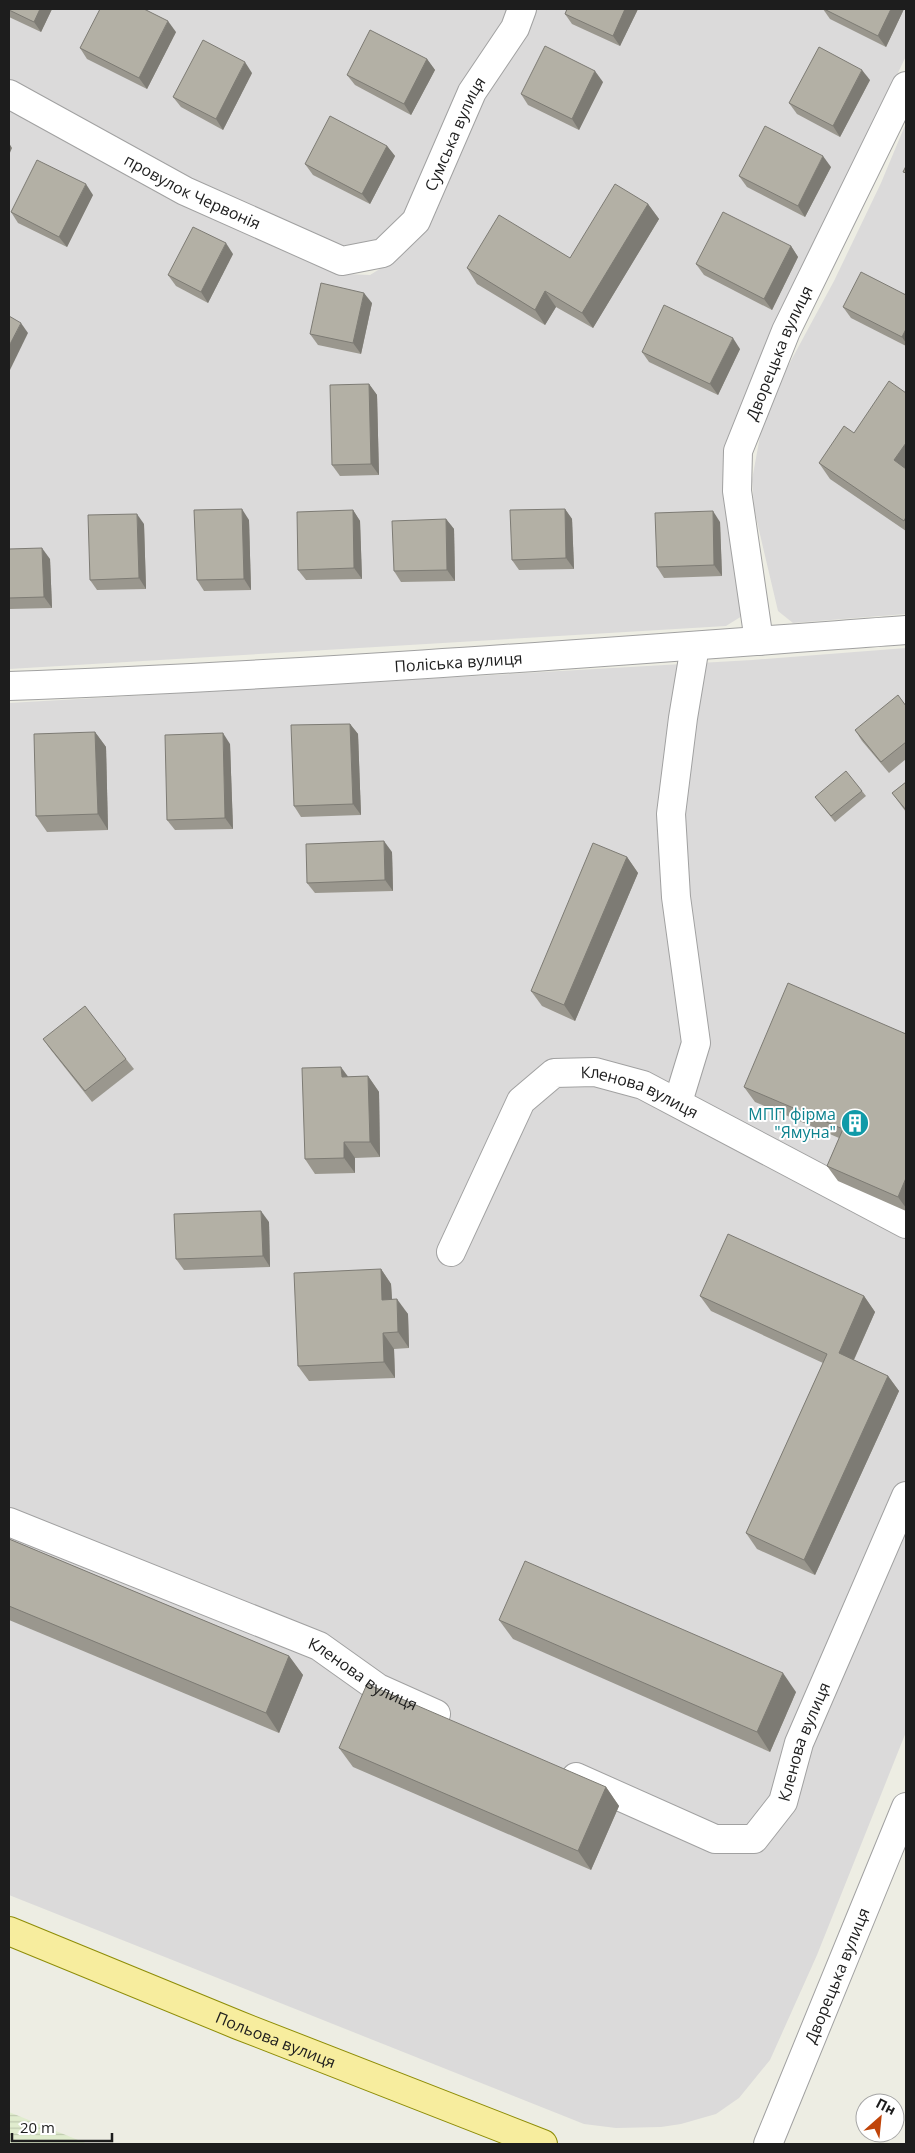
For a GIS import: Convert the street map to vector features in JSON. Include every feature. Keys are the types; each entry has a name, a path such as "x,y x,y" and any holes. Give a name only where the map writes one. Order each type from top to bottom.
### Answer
{"main road":[{"name":"Польова вулиця","path":"9,1931 238,2025 543,2144"}],"street":[{"name":"Сумська вулиця","path":"383,253 416,221 472,92 515,28 522,9"},
{"name":"Дворецька вулиця","path":"760,641 737,490 738,451 786,331 906,86"},
{"name":"провулок Червонія","path":"9,94 185,191 342,261 383,253"},
{"name":"Поліська вулиця","path":"9,686 119,682 695,646 906,630"},
{"path":"678,1102 696,1043 676,897 671,814 683,718 695,646"},
{"name":"Кленова вулиця","path":"451,1252 521,1101 554,1073 595,1072 643,1085 906,1224"},
{"name":"Кленова вулиця","path":"551,1766 714,1839 754,1839 783,1802 799,1743 906,1496"},
{"name":"Кленова вулиця","path":"9,1522 320,1646 378,1688 460,1725"},
{"name":"Дворецька вулиця","path":"768,2144 906,1807"}],"shaded area":[{"path":"9,9 511,9 405,222 369,248 349,251 206,189 9,79"},
{"path":"534,9 906,9 906,56 756,372 742,616 726,626 9,669 9,108 346,274 370,275 391,262"},
{"path":"906,123 906,614 793,623 778,611 754,509 752,480 762,425 774,392 834,281 881,183"},
{"path":"906,648 906,1732 817,1955 770,2060 739,2098 716,2114 681,2124 661,2127 616,2128 584,2124 9,1895 9,703 752,660"}],"green space":[{"path":"9,2112 88,2144 9,2144"}],"building":[{"path":"9,9 40,9 34,22"},
{"path":"100,9 144,9 168,21 139,78 80,48"},
{"path":"567,9 625,9 613,36 565,14"},
{"path":"824,9 891,9 878,36"},
{"path":"370,30 427,59 404,104 347,75"},
{"path":"203,40 245,62 216,119 173,97"},
{"path":"545,46 595,71 572,119 521,94"},
{"path":"819,47 862,70 833,126 789,103"},
{"path":"330,116 387,146 362,194 305,164"},
{"path":"765,126 823,156 798,206 739,176"},
{"path":"37,160 86,184 59,237 11,212"},
{"path":"615,184 648,204 582,313 545,291 535,310 467,268 499,215 570,258"},
{"path":"723,212 791,246 764,299 696,264"},
{"path":"193,227 226,243 201,292 168,275"},
{"path":"861,272 906,295 906,329 902,337 843,307"},
{"path":"321,283 364,293 353,343 310,334"},
{"path":"664,305 733,338 710,384 642,352"},
{"path":"9,316 21,323 9,346"},
{"path":"889,381 906,393 906,443 894,460 906,469 906,517 904,521 819,463 844,426 854,433"},
{"path":"369,384 371,464 332,465 330,385"},
{"path":"242,509 244,579 197,580 194,510"},
{"path":"565,509 566,558 512,560 510,510"},
{"path":"353,510 354,568 298,570 297,512"},
{"path":"713,511 714,565 657,567 655,513"},
{"path":"137,514 139,578 90,580 88,515"},
{"path":"446,519 447,570 394,571 392,521"},
{"path":"42,548 44,597 9,598 9,549"},
{"path":"898,695 906,706 906,742 881,762 855,730"},
{"path":"350,724 353,804 294,806 291,725"},
{"path":"95,732 98,814 36,816 34,734"},
{"path":"223,733 225,818 167,820 165,735"},
{"path":"846,771 862,791 831,816 815,797"},
{"path":"906,782 906,810 892,793"},
{"path":"384,841 385,880 307,883 306,844"},
{"path":"593,843 627,857 564,1005 531,991"},
{"name":"МПП фірма \"Ямуна\"","path":"788,983 906,1034 906,1178 898,1197 827,1166 843,1129 744,1087"},
{"path":"85,1006 126,1059 85,1091 43,1039"},
{"path":"341,1067 342,1077 368,1076 370,1142 344,1142 344,1158 305,1159 302,1068"},
{"path":"261,1211 263,1256 176,1259 174,1214"},
{"path":"728,1234 864,1296 839,1353 888,1376 804,1560 746,1533 827,1354 700,1296"},
{"path":"381,1269 382,1300 397,1299 398,1332 383,1333 384,1362 298,1366 294,1273"},
{"path":"9,1539 289,1656 266,1713 9,1606"},
{"path":"525,1561 783,1673 757,1732 499,1620"},
{"path":"367,1684 606,1787 578,1851 339,1748"}],"place":[{"name":"МПП фірма \"Ямуна\"","path":"855,1123"}]}
